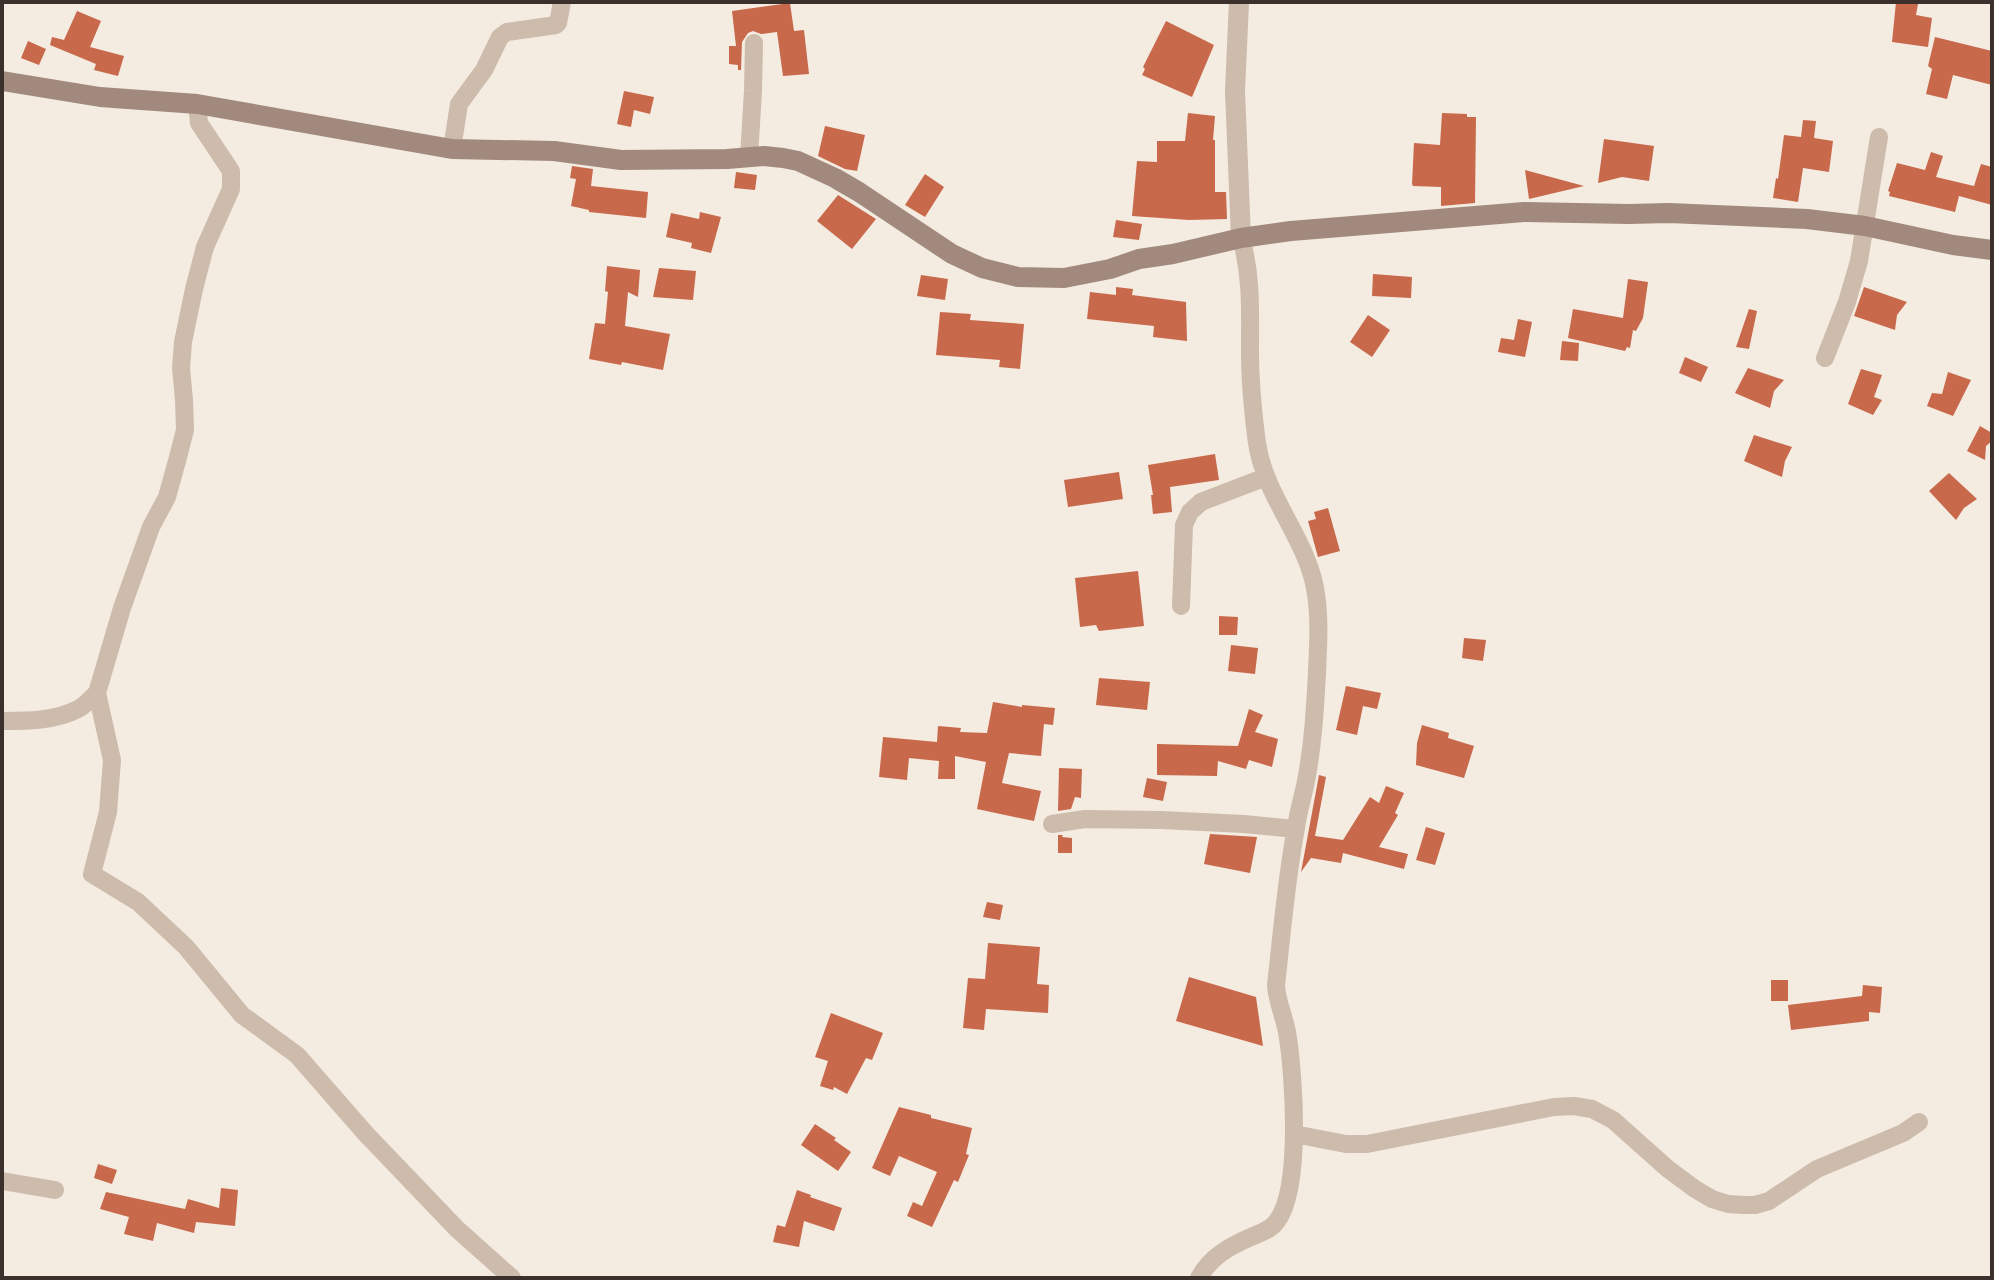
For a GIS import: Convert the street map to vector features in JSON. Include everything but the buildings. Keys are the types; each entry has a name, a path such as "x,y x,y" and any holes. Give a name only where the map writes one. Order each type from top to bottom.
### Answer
{"main road":[{"path":"2,81 100,97 197,104 452,149 554,151 621,160 764,156 798,161 859,192 952,254 982,268 1018,277 1064,278 1110,269 1139,259 1291,231 1524,212 1704,214 1807,219 1865,226 1992,250"}],"street":[{"path":"452,149 459,104 484,70 500,37 507,32 557,24 562,2"},
{"path":"1199,1278 1213,1259 1266,1231 1278,1219 1290,1181 1294,1134 1288,1035 1276,985 1295,829 1311,747 1318,613 1311,572 1266,477 1258,445 1250,354 1249,275 1241,238 1235,91 1239,2"},
{"path":"749,157 754,43"},
{"path":"197,104 199,123 231,171 231,189 205,247 185,329 181,368 185,430 177,461 167,497 151,527 122,608 97,693 112,760 108,812 92,874 138,902 186,947 242,1015 297,1055 366,1134 457,1229 512,1278"},
{"path":"1825,358 1855,275 1879,137"},
{"path":"1181,606 1184,525 1190,512 1201,502 1266,477"},
{"path":"2,721 44,719 64,714 79,709 97,693"},
{"path":"1052,824 1085,819 1161,820 1295,829"},
{"path":"1294,1134 1320,1140 1367,1144 1554,1107 1574,1106 1592,1109 1613,1120 1668,1169 1712,1199 1728,1204 1755,1205 1769,1201 1817,1169 1903,1133 1919,1122"},
{"path":"2,1181 55,1190"}]}
